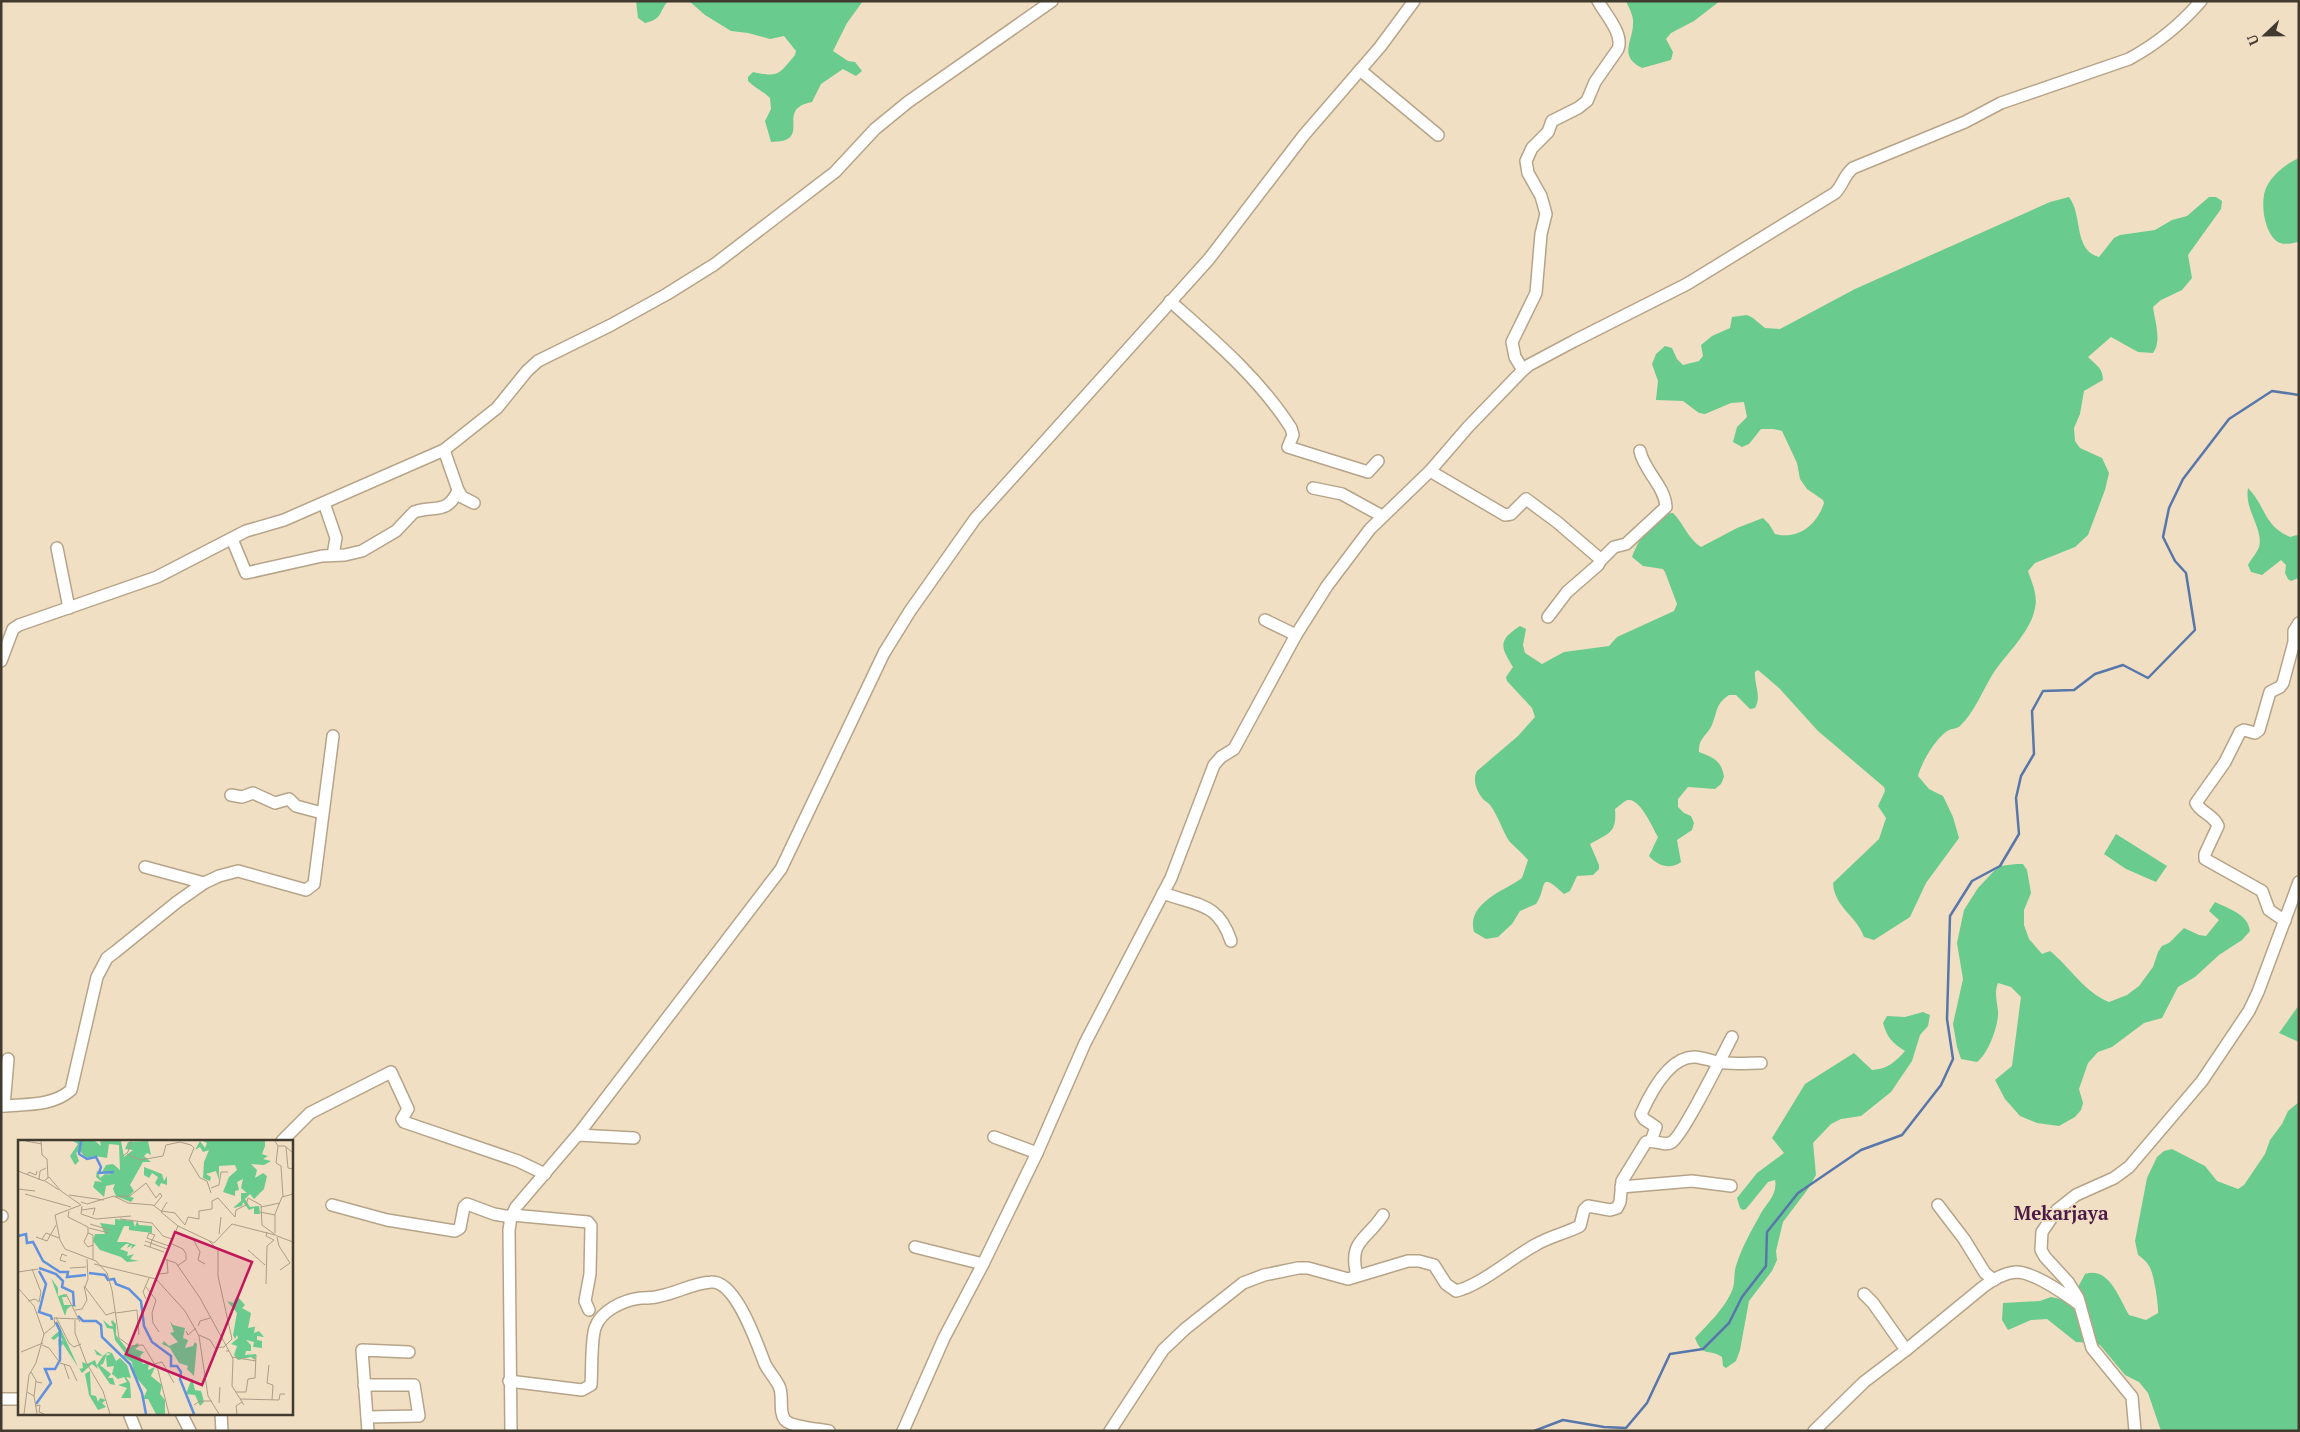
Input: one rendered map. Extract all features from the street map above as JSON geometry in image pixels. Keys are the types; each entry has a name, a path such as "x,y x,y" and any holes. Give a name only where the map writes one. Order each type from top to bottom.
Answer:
{"street":[{"path":"1,633 157,577 232,538 324,503 444,450 497,408 527,371 538,361 611,325 715,264 835,172 875,129 908,102 1052,1"},
{"path":"511,1431 509,1381 509,1230 516,1207 578,1135 781,869 884,653 931,580 975,519 1209,259 1304,136 1380,47 1414,1"},
{"path":"1523,370 1515,357 1512,342 1536,293 1546,214 1541,196 1528,174 1526,161 1532,148 1548,132 1552,121 1578,108 1587,101 1595,82 1618,49 1620,38 1598,1"},
{"path":"903,1431 944,1338 983,1264 1037,1153 1086,1043 1163,893 1214,765 1221,757 1234,749 1296,634 1327,586 1370,529 1430,471 1468,427 1528,365 1687,284 1737,255 1835,192 1840,188 1847,173 1853,168 1965,122 2001,103 2129,59 2143,52 2191,13 2201,1"},
{"path":"1360,70 1438,135"},
{"path":"1170,301 1242,366 1269,397 1294,435 1288,447 1344,464 1362,472 1368,472 1378,461"},
{"path":"444,450 458,491 462,497 474,503"},
{"path":"1548,617 1567,592 1617,546 1626,544 1666,507 1664,499 1641,459 1640,451"},
{"path":"1430,471 1506,515 1511,514 1526,499 1557,522 1600,562"},
{"path":"1313,488 1342,494 1382,516"},
{"path":"232,538 246,573 332,554 345,555 362,551 396,531 414,512 446,507 454,500 458,491"},
{"path":"324,503 336,538 332,554"},
{"path":"57,548 68,608"},
{"path":"1264,620 1296,634"},
{"path":"2285,921 2269,910 2262,891 2205,859 2205,854 2218,826 2216,820 2198,807 2196,803 2224,762 2240,732 2244,730 2255,733 2259,730 2270,692 2280,687 2283,683 2294,642 2294,631 2299,623"},
{"path":"1,661 14,628"},
{"path":"8,1059 3,1106 52,1101 63,1097 71,1090 97,977 107,958 177,902 204,883 219,876 238,871 306,890 309,889 314,884 333,736"},
{"path":"231,795 242,797 253,793 275,803 289,799 296,806 322,813"},
{"path":"145,866 204,883"},
{"path":"2135,1431 2132,1397 2092,1348 2087,1335 2081,1306 2074,1290 2044,1258 2040,1242 2042,1232 2057,1210 2076,1195 2114,1178 2129,1167 2202,1081 2249,1011 2273,956 2299,882"},
{"path":"1163,893 1213,910 1220,917 1231,941"},
{"path":"1110,1431 1163,1350 1185,1329 1243,1283 1264,1275 1298,1268 1308,1268 1342,1279 1408,1261 1419,1261 1434,1265 1448,1286 1456,1291 1475,1283 1543,1241 1580,1226 1584,1210 1588,1206 1610,1210 1617,1208 1620,1202 1622,1181 1646,1142 1667,1143 1674,1141 1686,1124 1732,1037"},
{"path":"1651,1141 1656,1127 1644,1119 1641,1114 1664,1074 1687,1058 1696,1057 1718,1062 1761,1063"},
{"path":"283,1140 310,1112 391,1072 408,1109 402,1119 404,1122 518,1161 546,1174"},
{"path":"578,1135 634,1138"},
{"path":"994,1137 1037,1153"},
{"path":"1621,1187 1692,1181 1731,1186"},
{"path":"332,1205 387,1220 456,1231 460,1228 464,1207 467,1204 494,1214 588,1222 591,1226 590,1274 585,1300 589,1310"},
{"path":"1938,1205 1964,1239 1985,1273 1994,1280"},
{"path":"1357,1276 1353,1262 1356,1247 1383,1215"},
{"path":"915,1248 983,1264"},
{"path":"1814,1431 1864,1382 1994,1280 2015,1272 2024,1273 2058,1289 2081,1306"},
{"path":"509,1381 582,1390 587,1388 591,1384 595,1327 618,1304 633,1299 661,1296 682,1288 712,1282 720,1283 728,1290 739,1306 767,1366 780,1388 782,1414 785,1420 791,1424 828,1431"},
{"path":"1864,1294 1873,1303 1906,1350"},
{"path":"368,1431 362,1350 409,1352"},
{"path":"364,1384 414,1385 419,1416 367,1417"},
{"path":"1,1399 18,1399"},
{"path":"129,1414 136,1431"},
{"path":"182,1414 190,1431"},
{"path":"221,1414 222,1431"}],"green space":[{"path":"636,1 668,1 655,20 645,23 638,18"},
{"path":"689,1 863,1 847,23 833,51 848,61 855,62 862,71 856,76 843,69 821,84 812,102 801,106 795,111 793,131 790,137 784,141 771,142 765,121 771,109 770,98 748,81 748,77 753,72 768,75 778,73 795,55 796,51 784,36 770,39 731,31 705,15"},
{"path":"1626,1 1720,1 1694,21 1671,33 1666,39 1673,52 1671,60 1642,68 1630,58 1628,48 1633,21"},
{"path":"2299,158 2299,242 2282,244 2270,233 2264,217 2263,200 2267,186 2277,173"},
{"path":"2069,197 2076,213 2085,247 2099,257 2114,238 2120,235 2155,230 2172,220 2187,216 2209,197 2216,197 2222,201 2221,209 2188,255 2192,278 2182,290 2161,300 2153,307 2157,343 2153,353 2138,352 2111,337 2088,357 2100,370 2103,380 2084,391 2080,414 2074,428 2075,441 2080,448 2102,458 2109,473 2105,490 2088,535 2075,547 2035,563 2028,571 2036,598 2033,617 2029,625 1994,672 1965,720 1959,727 1944,733 1930,750 1922,764 1918,776 1929,789 1943,796 1953,817 1959,838 1926,883 1910,917 1874,940 1864,937 1861,930 1837,899 1833,883 1879,839 1886,818 1878,806 1885,791 1884,787 1818,731 1779,688 1758,670 1755,672 1758,699 1755,708 1750,709 1736,695 1729,695 1719,705 1710,729 1701,740 1699,752 1719,763 1724,777 1721,784 1715,789 1688,787 1678,799 1678,807 1684,813 1691,816 1694,823 1692,830 1677,840 1681,862 1673,866 1664,866 1649,856 1658,837 1641,808 1633,801 1628,800 1615,809 1613,828 1590,844 1599,865 1599,869 1593,875 1577,876 1570,891 1564,894 1550,883 1544,883 1540,898 1536,904 1520,911 1512,924 1498,937 1486,939 1474,932 1473,922 1481,906 1488,899 1522,878 1528,860 1511,843 1493,809 1479,794 1475,782 1477,771 1518,736 1535,717 1532,708 1507,681 1506,677 1513,667 1503,645 1508,636 1520,626 1526,629 1523,645 1525,653 1542,664 1564,652 1609,646 1617,637 1674,611 1677,604 1663,569 1643,566 1632,557 1647,529 1666,514 1673,513 1693,540 1701,547 1737,528 1763,518 1775,534 1791,535 1799,533 1817,518 1824,503 1823,500 1807,489 1800,479 1797,463 1782,431 1761,429 1749,444 1742,447 1733,442 1737,427 1747,417 1744,402 1731,403 1705,414 1699,413 1683,401 1656,400 1658,381 1652,364 1656,354 1665,346 1672,348 1677,359 1683,365 1699,361 1703,356 1701,345 1712,336 1730,328 1732,317 1747,315 1765,328 1780,329 1855,289 2050,202"},
{"path":"2248,488 2275,527 2290,537 2297,535 2299,537 2299,578 2291,581 2288,579 2285,573 2286,565 2281,560 2262,575 2251,572 2248,565 2259,547 2260,540 2249,504"},
{"path":"2116,834 2167,866 2156,882 2126,869 2104,854"},
{"path":"2023,864 2027,870 2031,893 2024,910 2024,925 2029,939 2042,954 2050,951 2085,986 2100,998 2109,1002 2127,995 2139,986 2153,967 2162,946 2169,943 2184,928 2206,936 2219,920 2209,911 2215,902 2242,916 2246,920 2250,931 2242,940 2219,955 2195,977 2178,987 2162,1018 2144,1023 2112,1047 2098,1052 2088,1063 2079,1089 2083,1103 2081,1110 2075,1117 2059,1126 2037,1123 2020,1116 2005,1099 1995,1080 2012,1066 2021,997 2011,987 1998,983 1996,994 1997,1024 1989,1046 1977,1062 1961,1059 1953,1024 1963,979 1957,943 1964,910 1978,888 1993,872 2000,866"},
{"path":"2299,1005 2299,1042 2279,1033"},
{"path":"1923,1012 1930,1015 1928,1026 1920,1035 1912,1061 1891,1092 1861,1116 1841,1119 1831,1124 1813,1143 1816,1175 1783,1222 1776,1251 1777,1260 1772,1271 1749,1301 1740,1350 1736,1361 1726,1368 1723,1366 1722,1357 1701,1349 1695,1338 1720,1311 1728,1299 1733,1286 1735,1269 1740,1253 1775,1191 1775,1180 1768,1182 1746,1209 1740,1208 1737,1198 1757,1173 1784,1153 1772,1138 1805,1084 1854,1053 1872,1070 1891,1064 1905,1051 1893,1042 1886,1032 1883,1023 1887,1016 1905,1017"},
{"path":"2299,1102 2299,1431 2161,1431 2148,1393 2139,1382 2125,1375 2100,1345 2076,1342 2047,1319 2031,1320 2008,1330 2002,1320 2003,1303 2040,1301 2051,1297 2060,1299 2077,1289 2085,1274 2093,1273 2107,1279 2117,1292 2129,1315 2146,1320 2158,1313 2152,1274 2148,1264 2138,1255 2135,1241 2147,1178 2157,1157 2164,1151 2172,1149 2205,1166 2217,1181 2238,1189 2244,1185 2265,1154 2270,1140 2282,1124 2288,1111"}],"waterway":[{"path":"1534,1431 1563,1420 1604,1427 1626,1428 1647,1403 1670,1354 1703,1349 1729,1323 1742,1297 1766,1266 1767,1232 1798,1193 1861,1150 1902,1135 1941,1085 1953,1059 1947,1019 1950,916 1972,881 2000,866 2019,834 2016,798 2021,776 2034,754 2032,711 2043,691 2074,690 2095,674 2123,665 2148,678 2195,630 2186,573 2175,561 2163,537 2169,508 2183,479 2229,419 2272,391 2299,395"}],"district":[{"name":"Mekarjaya","path":"2061,1212"}]}
